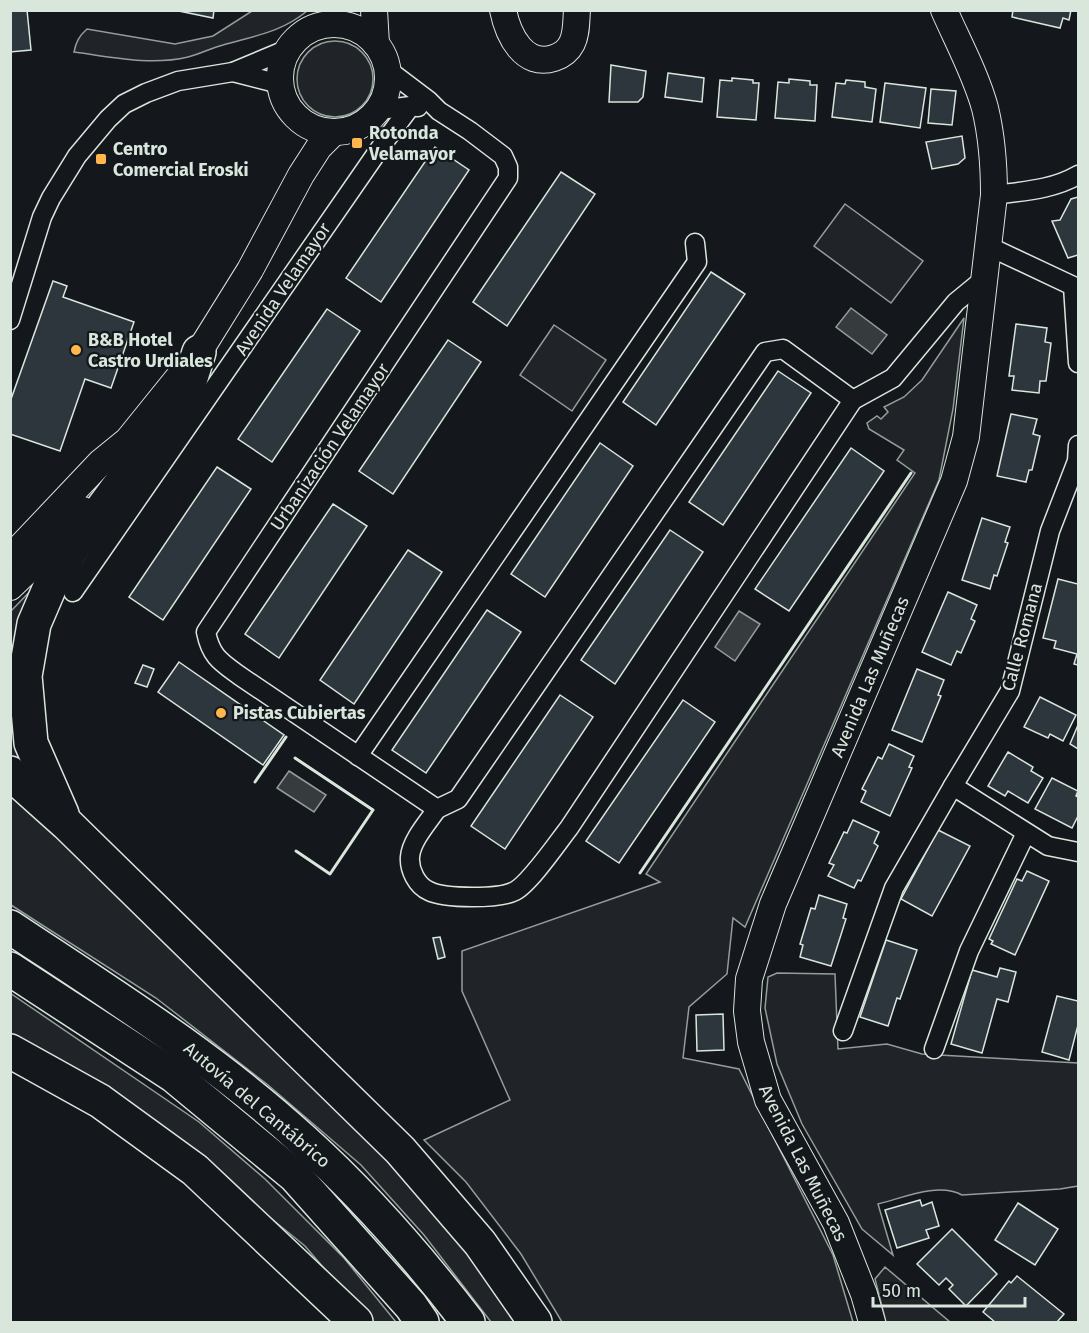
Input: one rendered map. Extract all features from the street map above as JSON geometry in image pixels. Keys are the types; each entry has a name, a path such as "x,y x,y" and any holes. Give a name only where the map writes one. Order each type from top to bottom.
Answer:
{"highway":[{"path":"67,824 31,743 25,675 34,624 52,582 70,552 185,397 199,352"},
{"path":"10,773 67,824 400,1150 480,1243 535,1323"},
{"name":"Autovía del Cantábrico","path":"10,927 183,1043 303,1140 376,1211 429,1270 468,1323"},
{"name":"Autovía del Cantábrico","path":"10,969 174,1076 295,1176 411,1306 422,1323"},
{"path":"10,1051 100,1101 195,1170 356,1323"}],"street":[{"path":"374,10 376,44"},
{"path":"503,10 511,37 518,47 527,55 543,60 552,59 566,52 575,32 577,10"},
{"name":"Avenida Las Muñecas","path":"872,1323 864,1294 836,1222 768,1100 751,1042 747,1011 749,979 773,904 954,482 966,437 994,195 994,166 984,106 944,10"},
{"path":"10,320 42,217 51,198 77,156 96,131 124,104 178,81 233,72 288,49 305,33 333,17 363,32 376,44 384,56 388,70 388,84 379,110 358,127 346,132 333,133 310,127 300,121 286,104 280,84 280,72 288,49"},
{"name":"Urbanización Velamayor","path":"388,70 439,111 503,156 508,167 508,178 206,632 215,658 295,715 436,809"},
{"path":"233,72 280,84"},
{"name":"Urbanización Velamayor","path":"379,110 411,106 439,111"},
{"name":"Avenida Velamayor","path":"73,592 384,141 411,106"},
{"name":"Avenida Velamayor","path":"300,121 303,147 301,175"},
{"name":"Avenida Velamayor","path":"10,558 101,462 128,440 199,352 250,270 318,147 333,133"},
{"path":"994,195 1046,188 1064,183 1078,175"},
{"path":"358,756 697,262 695,243"},
{"path":"988,246 1072,286 1078,363"},
{"path":"853,400 783,349 765,352 458,799 436,809 417,838 410,856 413,877 429,891 457,896 488,896 516,891 533,874 569,828 853,400 893,378 956,302 984,279"},
{"name":"Avenida Velamayor","path":"10,587 52,547 117,472 128,440"},
{"name":"Calle Romana","path":"843,1031 894,888 1010,691 1050,531 1077,461 1078,445"},
{"path":"952,786 1048,846 1078,852"},
{"path":"934,1049 969,951 1026,833"}],"shaded area":[{"path":"252,11 307,11 288,24 267,32 174,60 131,60 74,52 78,39 87,29 175,44 213,36"},
{"path":"335,41 350,44 362,52 370,64 373,79 370,94 362,106 350,114 335,117 320,114 308,106 300,94 297,79 300,64 308,52 320,44"},
{"path":"845,204 923,261 891,303 814,246"},
{"path":"851,308 887,335 872,354 836,327"},
{"path":"964,318 953,409 939,480 745,927 733,918 727,974 689,1007 683,1058 739,1069 833,1255 853,1322 562,1322 521,1254 466,1182 424,1140 510,1100 462,991 462,951 660,882 646,874 915,473 897,460 904,450 869,429 867,423 877,416 881,419 888,412 884,407 904,397 922,380"},
{"path":"554,325 606,360 572,411 520,375"},
{"path":"41,580 33,778 11,758 11,611"},
{"path":"739,611 760,624 735,661 715,647"},
{"path":"289,771 326,795 314,812 277,788"},
{"path":"10,786 456,1229 521,1322 491,1322 424,1235 361,1165 268,1085 156,998 11,905"},
{"path":"777,973 835,974 838,1049 887,1044 922,1054 1078,1063 1078,1186 962,1195 942,1190 909,1195 878,1204 893,1255 862,1229 802,1124 777,1064 765,1008 768,977"},
{"path":"10,993 199,1122 265,1179 344,1258 396,1322 370,1322 305,1246 167,1134 11,1040"},
{"path":"885,1267 950,1322 886,1322 875,1279"}],"building":[{"path":"10,10 27,10 31,50 10,52"},
{"path":"174,10 214,10 213,18"},
{"path":"1013,10 1071,10 1069,20 1063,18 1060,28 1012,17"},
{"path":"611,65 646,71 643,97 638,102 609,102"},
{"path":"668,73 704,78 702,102 665,97"},
{"path":"732,78 753,80 753,83 759,83 756,120 717,117 720,80 732,81"},
{"path":"789,79 810,81 810,85 817,85 815,121 775,118 778,82 789,83"},
{"path":"846,80 865,82 865,87 876,89 872,122 832,117 836,83 845,84"},
{"path":"885,83 926,88 920,128 880,122"},
{"path":"931,89 956,91 952,125 928,123"},
{"path":"962,136 965,158 958,164 932,169 926,142"},
{"path":"435,147 469,170 381,302 346,278"},
{"path":"561,172 595,194 507,326 473,302"},
{"path":"1078,197 1078,255 1068,258 1052,221 1060,220 1071,199"},
{"path":"711,272 745,294 656,425 623,402"},
{"name":"B&B Hotel Castro Urdiales","path":"53,281 67,286 63,297 134,322 111,388 85,379 60,451 10,434 10,402"},
{"path":"327,309 360,331 272,462 238,439"},
{"path":"1016,324 1047,328 1045,342 1051,343 1046,381 1040,381 1039,393 1012,390 1014,376 1009,376"},
{"path":"448,340 481,362 393,494 359,471"},
{"path":"778,371 811,393 723,525 689,502"},
{"path":"1011,414 1037,419 1033,434 1040,436 1032,470 1029,470 1026,482 997,476"},
{"path":"600,443 633,466 545,597 511,574"},
{"path":"851,448 884,471 789,611 755,589"},
{"path":"217,467 251,489 163,620 129,597"},
{"path":"333,504 367,526 279,658 245,634"},
{"path":"982,518 1010,527 1005,542 1008,543 990,589 962,580"},
{"path":"670,530 703,552 615,684 581,660"},
{"path":"408,550 442,572 354,704 320,680"},
{"path":"1058,579 1078,584 1078,665 1074,664 1077,654 1054,648 1056,641 1043,638"},
{"path":"948,592 977,605 971,619 975,621 961,653 957,651 951,665 922,652"},
{"path":"487,610 521,632 426,773 392,750"},
{"name":"Pistas Cubiertas","path":"179,662 284,735 263,765 158,692"},
{"path":"143,665 154,669 147,687 135,683"},
{"path":"917,669 944,680 938,695 941,696 922,742 892,730"},
{"path":"560,695 593,717 505,849 471,826"},
{"path":"1040,697 1076,715 1063,741 1050,734 1048,738 1024,727"},
{"path":"683,700 715,722 619,863 586,841"},
{"path":"1078,725 1078,749 1070,744"},
{"path":"889,744 914,756 909,767 912,768 890,816 861,802 866,791 862,789 878,757 882,759"},
{"path":"1008,752 1033,767 1031,771 1043,778 1028,803 1008,791 1005,796 988,786"},
{"path":"1052,778 1078,791 1076,796 1078,797 1078,816 1072,828 1035,809"},
{"path":"853,820 879,832 874,843 878,846 861,881 858,880 854,888 828,876 834,865 829,863 844,832 847,833"},
{"path":"938,830 970,846 932,916 901,899"},
{"path":"1027,871 1049,881 1015,955 991,944 993,941 989,939 1017,879 1022,881"},
{"path":"819,895 847,904 843,918 846,919 831,966 800,957 803,945 800,944 811,908 815,909"},
{"path":"440,937 445,957 438,959 433,938"},
{"path":"886,940 917,950 888,1026 860,1017"},
{"path":"1000,968 1016,972 1008,1002 997,999 982,1053 951,1044 972,970 997,977"},
{"path":"1057,996 1078,1001 1078,1025 1069,1060 1042,1052"},
{"path":"723,1014 724,1050 697,1051 696,1015"},
{"path":"920,1200 922,1206 932,1202 939,1226 926,1230 929,1238 897,1248 885,1210"},
{"path":"1018,1203 1058,1229 1035,1265 995,1240"},
{"path":"952,1229 997,1274 966,1306 949,1289 953,1285 946,1278 939,1285 917,1264"},
{"path":"1017,1276 1064,1314 1057,1322 995,1322 983,1312 1009,1281 1011,1283"}],"wall":[{"path":"640,873 911,473"},
{"path":"255,782 286,737"},
{"path":"295,758 373,810 330,874 296,851"}],"place":[{"name":"Rotonda Velamayor","path":"357,143"},
{"name":"Centro Comercial Eroski","path":"101,159"},
{"name":"B&B Hotel Castro Urdiales","path":"76,350"},
{"name":"Pistas Cubiertas","path":"221,713"}]}
